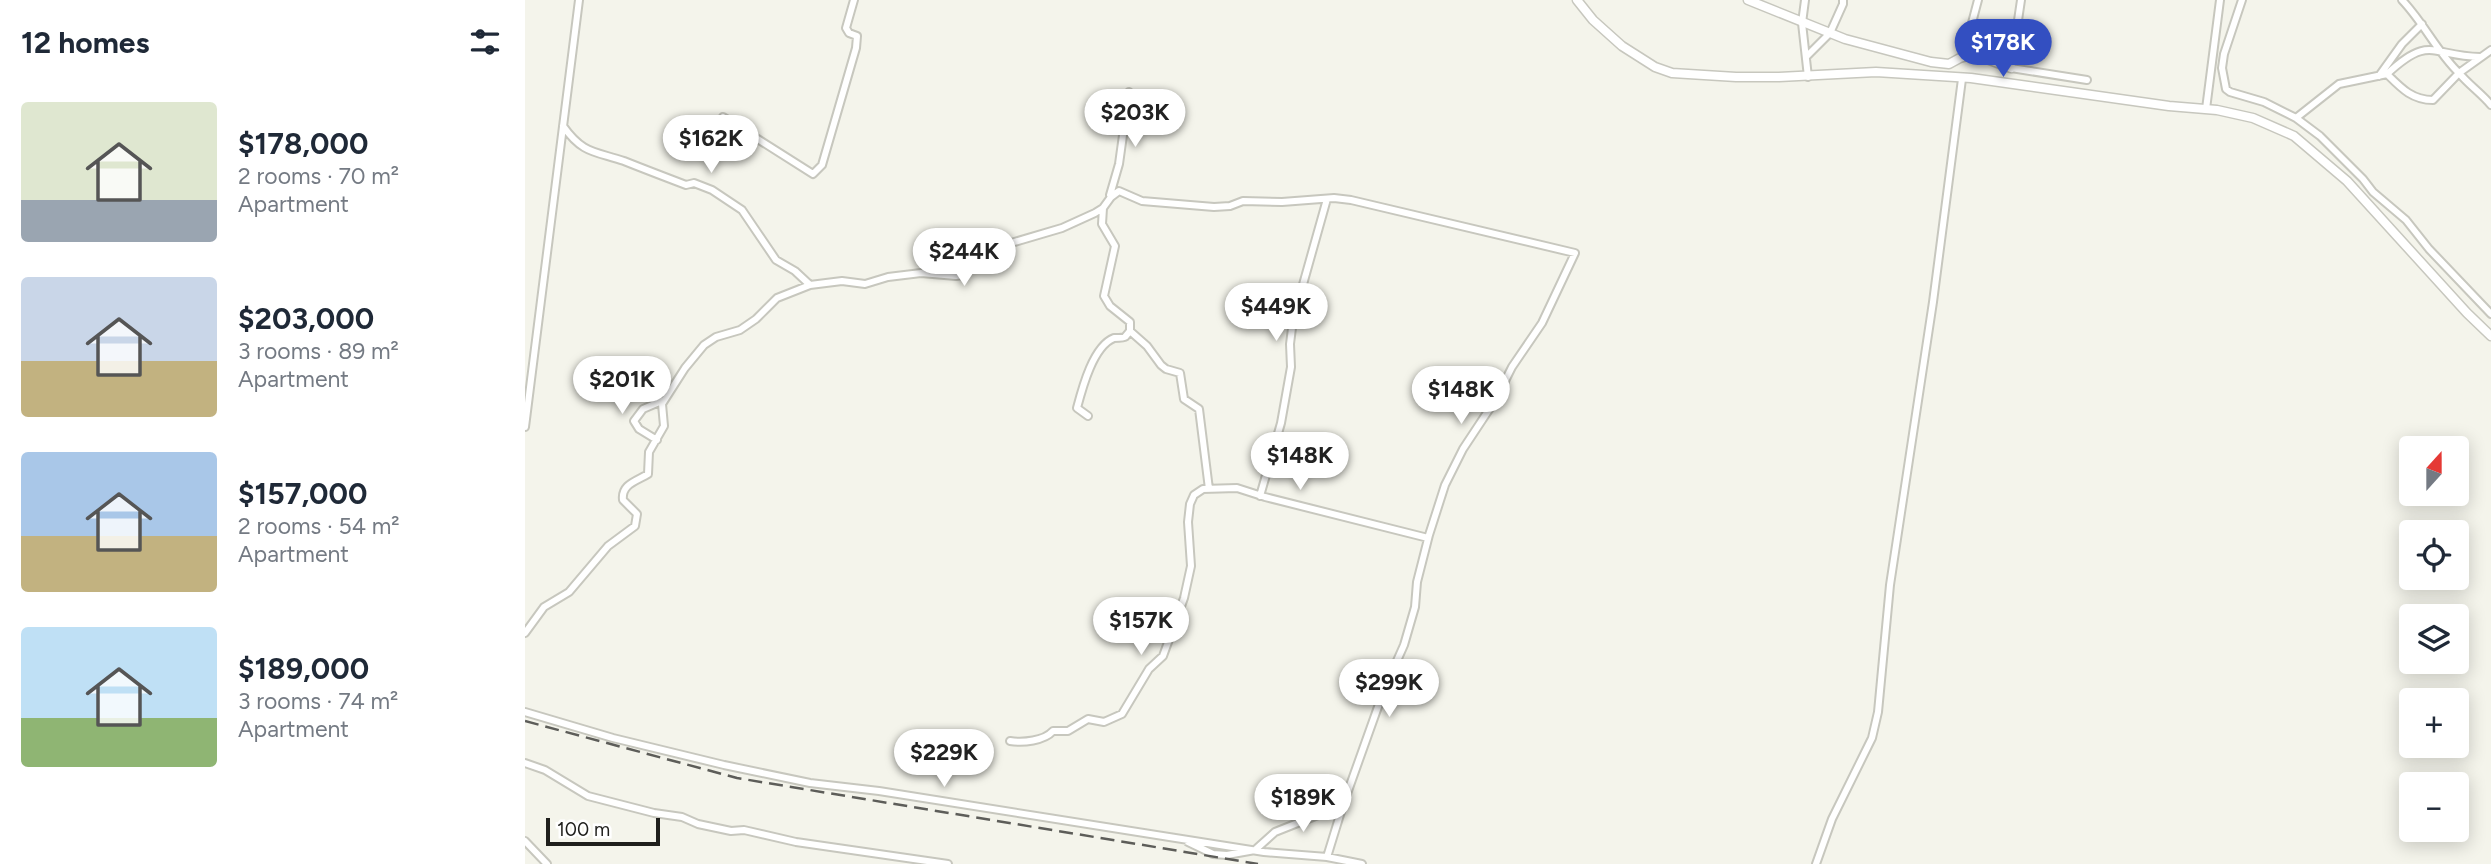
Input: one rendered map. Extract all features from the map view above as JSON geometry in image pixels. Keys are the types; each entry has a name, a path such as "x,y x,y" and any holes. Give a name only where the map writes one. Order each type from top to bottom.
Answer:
{"street":[{"path":"525,427 579,0"},
{"path":"723,117 813,174 822,165 856,48 857,36 849,33 846,28 854,0"},
{"path":"1577,0 1593,20 1622,46 1672,73 1736,77 1808,77 1876,72 1962,79 2206,109 2253,118 2275,126 2294,136 2347,181 2491,336"},
{"path":"1748,0 1830,33 1931,62 1949,64 1974,54 2011,68 2087,80"},
{"path":"1805,0 1802,23 1808,77"},
{"path":"1806,57 1830,33 1843,0"},
{"path":"1963,57 1978,0"},
{"path":"2011,68 2021,0"},
{"path":"2206,109 2220,0"},
{"path":"2242,0 2222,68 2226,89 2264,102 2296,118 2320,136 2373,192 2406,219 2429,249 2491,314"},
{"path":"2402,0 2422,23 2444,59 2469,84 2478,89 2491,105"},
{"path":"2379,76 2402,44 2422,23"},
{"path":"2296,118 2339,84 2387,74 2405,57 2419,50 2439,50 2461,56 2482,57"},
{"path":"2387,74 2407,94 2433,100 2459,73 2491,50"},
{"path":"1816,864 1832,819 1872,738 1878,712 1890,585 1933,302 1962,79"},
{"path":"1109,201 1119,163 1129,92"},
{"path":"563,126 575,141 592,153 624,161 686,185 694,183 712,190 742,209 776,260 795,271 810,285"},
{"path":"525,633 544,607 569,592 608,546 635,526 637,514 623,500 623,492 629,484 648,474 649,452 664,426 664,400 685,368 704,345 716,337 740,330 756,319 777,298 810,285 842,281 865,284 888,277 921,273 962,275 993,248 1062,228 1103,208 1119,191 1142,201 1214,207 1230,206 1243,201 1352,200 1575,253 1542,323 1463,449 1445,485 1428,538 1417,582 1415,607 1404,645 1384,690 1327,857"},
{"path":"1260,496 1283,411 1291,367 1293,320 1327,199"},
{"path":"1088,416 1077,408 1084,379 1101,348 1114,338 1125,337 1130,331 1130,322 1110,306 1104,296 1115,246 1102,224 1103,208"},
{"path":"2467,313 2479,303"},
{"path":"1130,331 1147,346 1161,365 1180,373 1184,399 1199,409 1209,489"},
{"path":"657,440 639,429 635,421 643,409 664,400"},
{"path":"1010,741 1025,742 1050,735 1053,731 1068,732 1088,719 1104,722 1125,711 1149,669 1164,653 1184,598 1191,566 1188,522 1190,504 1194,495 1203,489 1237,488 1428,538"},
{"path":"525,712 613,738 810,783 879,791 1255,850 1327,857 1362,864"},
{"path":"525,764 545,770 588,796 654,813 682,817 698,824 731,831 744,830 796,842 948,864"},
{"path":"1255,850 1275,832 1343,804"},
{"path":"525,841 547,864"}],"railway":[{"path":"525,721 737,778 1258,864"}]}
